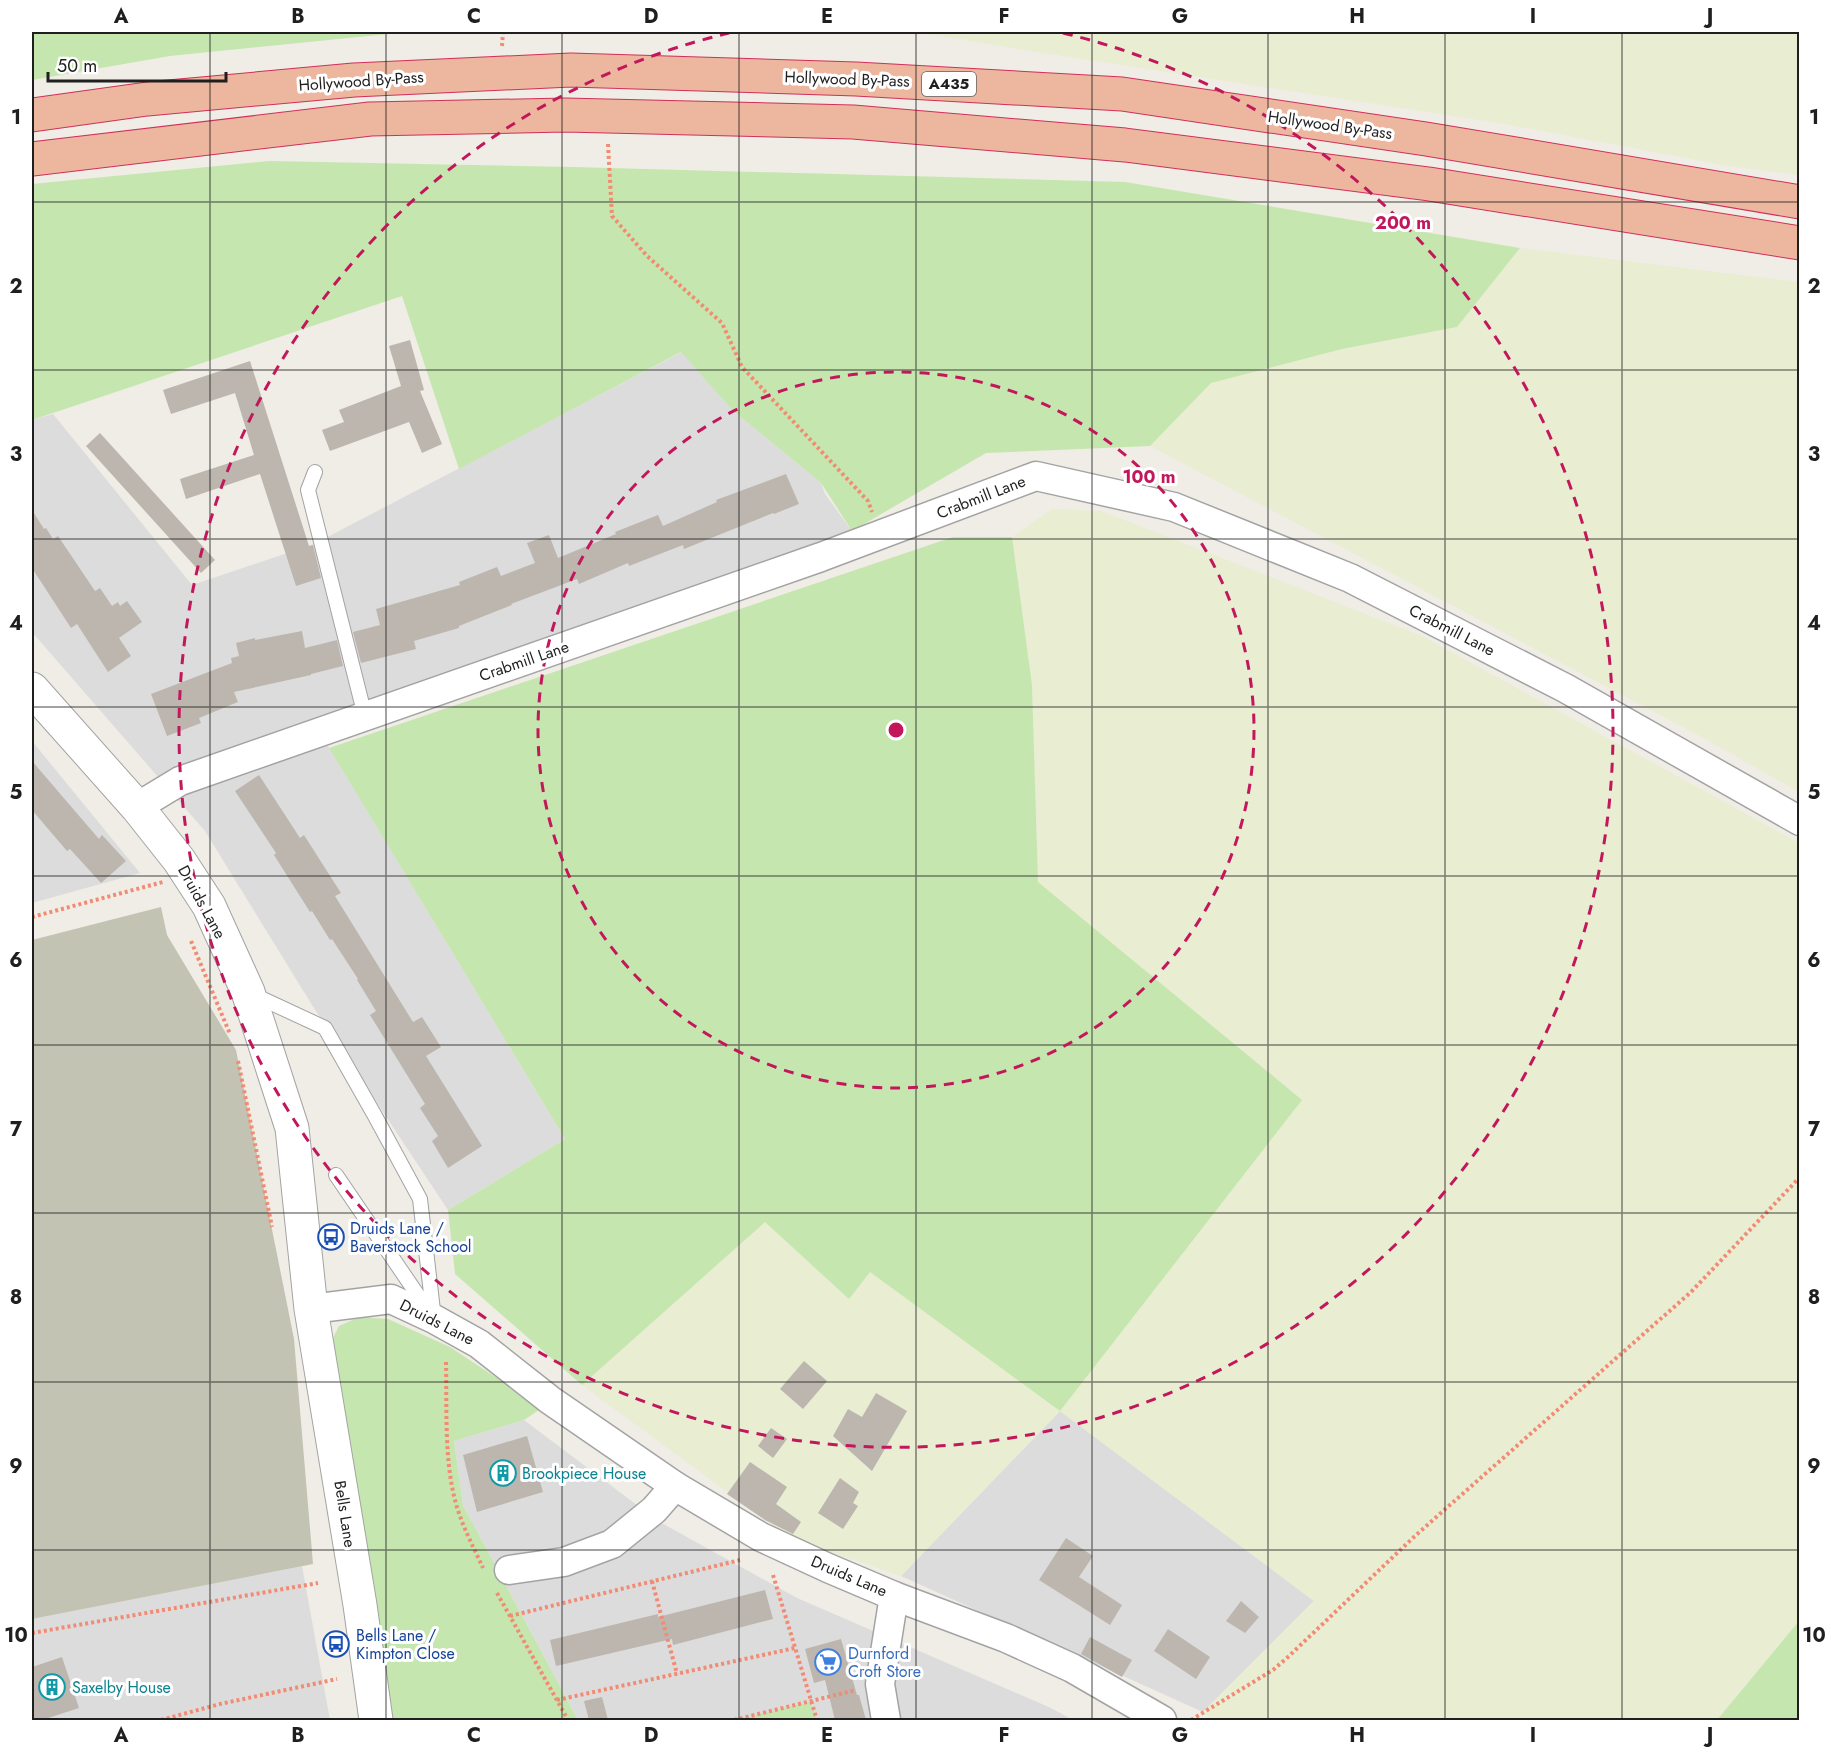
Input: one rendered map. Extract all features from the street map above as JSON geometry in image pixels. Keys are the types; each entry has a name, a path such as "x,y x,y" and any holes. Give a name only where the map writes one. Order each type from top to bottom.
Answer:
{"highway":[{"name":"Hollywood By-Pass","path":"32,116 147,99 354,80 571,70 855,79 1122,94 1426,139 1800,202"},
{"path":"32,159 369,119 565,115 853,122 1125,145 1429,184 1800,243"}],"street":[{"name":"Crabmill Lane","path":"137,807 180,781 821,557 1036,476 1174,507 1350,578 1565,688 1800,821"},
{"name":"Druids Lane","path":"34,697 137,807 179,860 209,906 248,992 292,1128 311,1309 391,1299 434,1319 479,1344 550,1400 675,1486 761,1537 894,1596 1006,1638 1072,1668 1162,1720"},
{"name":"Bells Lane","path":"311,1309 360,1605 376,1720"},
{"path":"497,1578 564,1562 612,1544 654,1510 675,1486"},
{"path":"886,1720 880,1684 894,1596"}],"lane":[{"path":"315,472 308,490 364,716"},
{"path":"248,992 325,1028 420,1199 434,1319"},
{"path":"336,1175 434,1319"}],"path":[{"path":"608,138 612,216 647,256 722,323 742,367 868,501 880,535"},
{"path":"156,873 168,888"},
{"path":"32,916 163,882"},
{"path":"189,936 232,1040"},
{"path":"236,1050 273,1235"},
{"path":"1191,1720 1273,1670 1288,1657 1416,1535 1691,1292 1800,1177"},
{"path":"446,1362 449,1467 455,1499 465,1530 497,1578 510,1616 568,1720"},
{"path":"510,1616 740,1560"},
{"path":"773,1575 817,1720"},
{"path":"652,1581 676,1674"},
{"path":"32,1633 318,1583"},
{"path":"557,1700 795,1648"},
{"path":"161,1720 220,1704 337,1679"},
{"path":"735,1720 880,1684"}],"shaded area":[{"path":"915,32 1799,32 1799,175 1728,166 1505,124"},
{"path":"1520,248 1799,282 1799,792 1698,735 1150,446 1211,383 1342,349 1457,327"},
{"path":"682,352 732,410 821,483 825,494 852,531 313,721 565,1139 448,1210 312,1005 205,831 32,632 32,420 53,414 192,585 314,544"},
{"path":"1052,509 1101,511 1422,636 1799,843 1799,1621 1717,1720 1212,1720 1203,1712 1314,1601 1060,1411 901,1576 790,1538 582,1385 765,1221 849,1298 870,1272 1060,1410 1301,1100 1038,882 1032,685 1012,537"},
{"path":"32,741 140,873 32,903"},
{"path":"161,907 167,935 236,1050 294,1339 313,1564 32,1619 32,940"},
{"path":"1060,1411 1314,1601 1203,1712 901,1576"},
{"path":"524,1420 658,1521 797,1598 1051,1708 1073,1720 578,1720 463,1505 454,1441"},
{"path":"302,1566 330,1720 32,1720 32,1619"}],"green space":[{"path":"32,32 408,32 170,56 32,80"},
{"path":"269,161 1125,182 1520,248 1457,327 1342,349 1211,383 1150,446 986,453 852,531 821,483 732,410 681,352 459,469 402,296 32,420 32,184"},
{"path":"953,537 1012,537 1032,685 1038,882 1302,1100 1060,1411 870,1272 849,1299 765,1222 582,1385 455,1274 448,1210 565,1139 329,748"},
{"path":"359,1317 388,1319 450,1347 542,1408 524,1420 454,1441 463,1505 578,1720 388,1720 330,1344 339,1326"},
{"path":"1799,1621 1799,1720 1717,1720"},
{"path":"811,1702 817,1720 734,1720"}],"building":[{"path":"410,340 424,390 420,391 442,444 422,453 409,422 330,451 322,430 344,422 339,410 401,386 389,346"},
{"path":"250,361 309,546 313,545 321,578 296,586 260,474 186,499 180,479 254,455 235,393 171,414 163,390"},
{"path":"100,433 215,560 201,573 86,446"},
{"path":"786,474 799,504 684,549 683,545 629,566 628,563 579,584 577,579 511,604 459,626 459,628 414,641 416,649 361,663 353,632 380,625 376,609 460,585 459,582 497,567 501,576 535,563 527,543 549,535 558,558 658,515 663,526 717,502 716,500"},
{"path":"32,510 53,539 58,536 95,591 100,588 112,606 118,602 120,606 127,601 142,622 119,638 131,656 108,672 77,624 71,628 32,568"},
{"path":"302,631 305,648 337,640 343,666 234,692 238,702 199,718 201,723 167,736 151,694 232,663 231,658 239,656 236,643"},
{"path":"32,761 99,839 102,835 126,861 101,883 70,849 67,851 32,810"},
{"path":"259,775 300,838 304,835 341,893 335,896 413,1022 422,1017 441,1047 426,1056 482,1146 448,1168 432,1141 438,1136 420,1108 425,1104 370,1015 376,1011 358,979 312,911 310,912 274,855 276,853 235,791"},
{"path":"804,1361 827,1381 803,1409 780,1389"},
{"path":"876,1393 907,1411 872,1471 833,1436 848,1409 862,1417"},
{"path":"771,1428 787,1439 773,1458 758,1446"},
{"name":"Brookpiece House","path":"527,1436 543,1492 477,1512 463,1455"},
{"path":"750,1462 787,1487 776,1504 801,1522 793,1534 765,1520 727,1494"},
{"path":"840,1478 859,1492 853,1503 858,1506 843,1529 818,1513"},
{"path":"1066,1538 1093,1556 1079,1577 1122,1605 1110,1625 1039,1580"},
{"path":"765,1590 773,1619 673,1645 672,1639 556,1666 550,1640 658,1614 658,1617"},
{"path":"1241,1601 1259,1617 1245,1633 1226,1621"},
{"path":"1168,1629 1210,1657 1196,1679 1154,1651"},
{"path":"1090,1637 1132,1660 1122,1677 1081,1654"},
{"name":"Durnford Croft Store","path":"841,1639 866,1720 835,1720 825,1680 814,1683 805,1649"},
{"name":"Saxelby House","path":"62,1657 79,1708 42,1720 32,1720 32,1667"},
{"path":"602,1697 608,1720 589,1720 584,1701"}],"place":[{"name":"Druids Lane / Baverstock School","path":"331,1237"},
{"name":"Brookpiece House","path":"503,1473"},
{"name":"Bells Lane / Kimpton Close","path":"336,1644"},
{"name":"Durnford Croft Store","path":"828,1662"},
{"name":"Saxelby House","path":"52,1687"}]}
